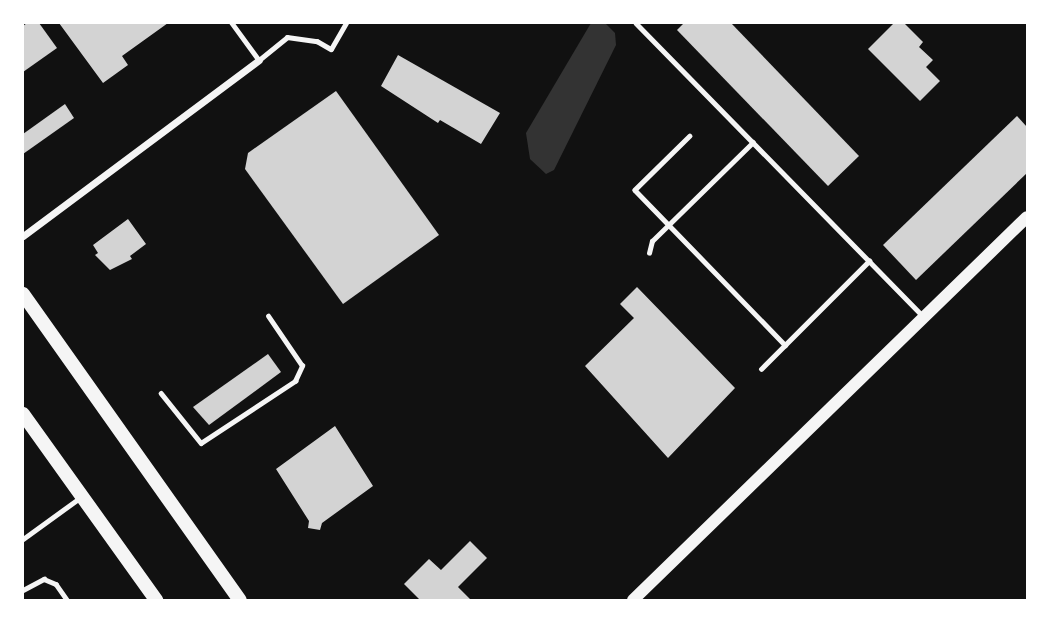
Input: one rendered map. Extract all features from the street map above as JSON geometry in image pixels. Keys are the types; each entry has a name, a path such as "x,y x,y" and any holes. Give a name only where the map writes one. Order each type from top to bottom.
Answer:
{"main road":[{"path":"23,294 240,600"},
{"path":"23,414 156,600"}],"street":[{"path":"23,236 259,60"},
{"path":"632,600 1027,217"}],"lane":[{"path":"232,23 259,60 288,37 317,41 331,49 346,23"},
{"path":"636,23 923,317"},
{"path":"690,136 635,190 785,345"},
{"path":"649,253 652,241 753,142"},
{"path":"761,369 869,261"},
{"path":"161,393 201,443 295,381 302,366 268,316"},
{"path":"23,540 82,496"},
{"path":"23,590 44,579 56,584 67,600"}],"shaded area":[{"path":"591,23 605,23 615,33 616,45 554,170 546,174 530,159 526,133"}],"building":[{"path":"27,23 39,23 57,48 23,72 23,26"},
{"path":"59,23 168,23 122,56 128,65 103,83"},
{"path":"684,23 731,23 859,156 828,186 677,30"},
{"path":"894,23 904,23 923,42 919,47 933,60 926,67 940,81 920,101 868,49"},
{"path":"398,55 500,113 481,144 440,120 438,123 381,86"},
{"path":"336,91 439,235 343,304 245,169 248,153"},
{"path":"65,104 74,118 23,154 23,134"},
{"path":"1017,116 1027,127 1027,173 916,280 883,245"},
{"path":"128,219 146,244 130,256 132,259 110,270 95,255 98,253 93,245"},
{"path":"637,287 735,388 668,458 585,366 634,318 620,304"},
{"path":"268,354 281,372 209,425 193,407"},
{"path":"335,426 373,486 322,523 320,530 308,528 309,521 276,469"},
{"path":"470,541 487,558 458,587 471,600 420,600 404,584 429,559 441,570"}]}
